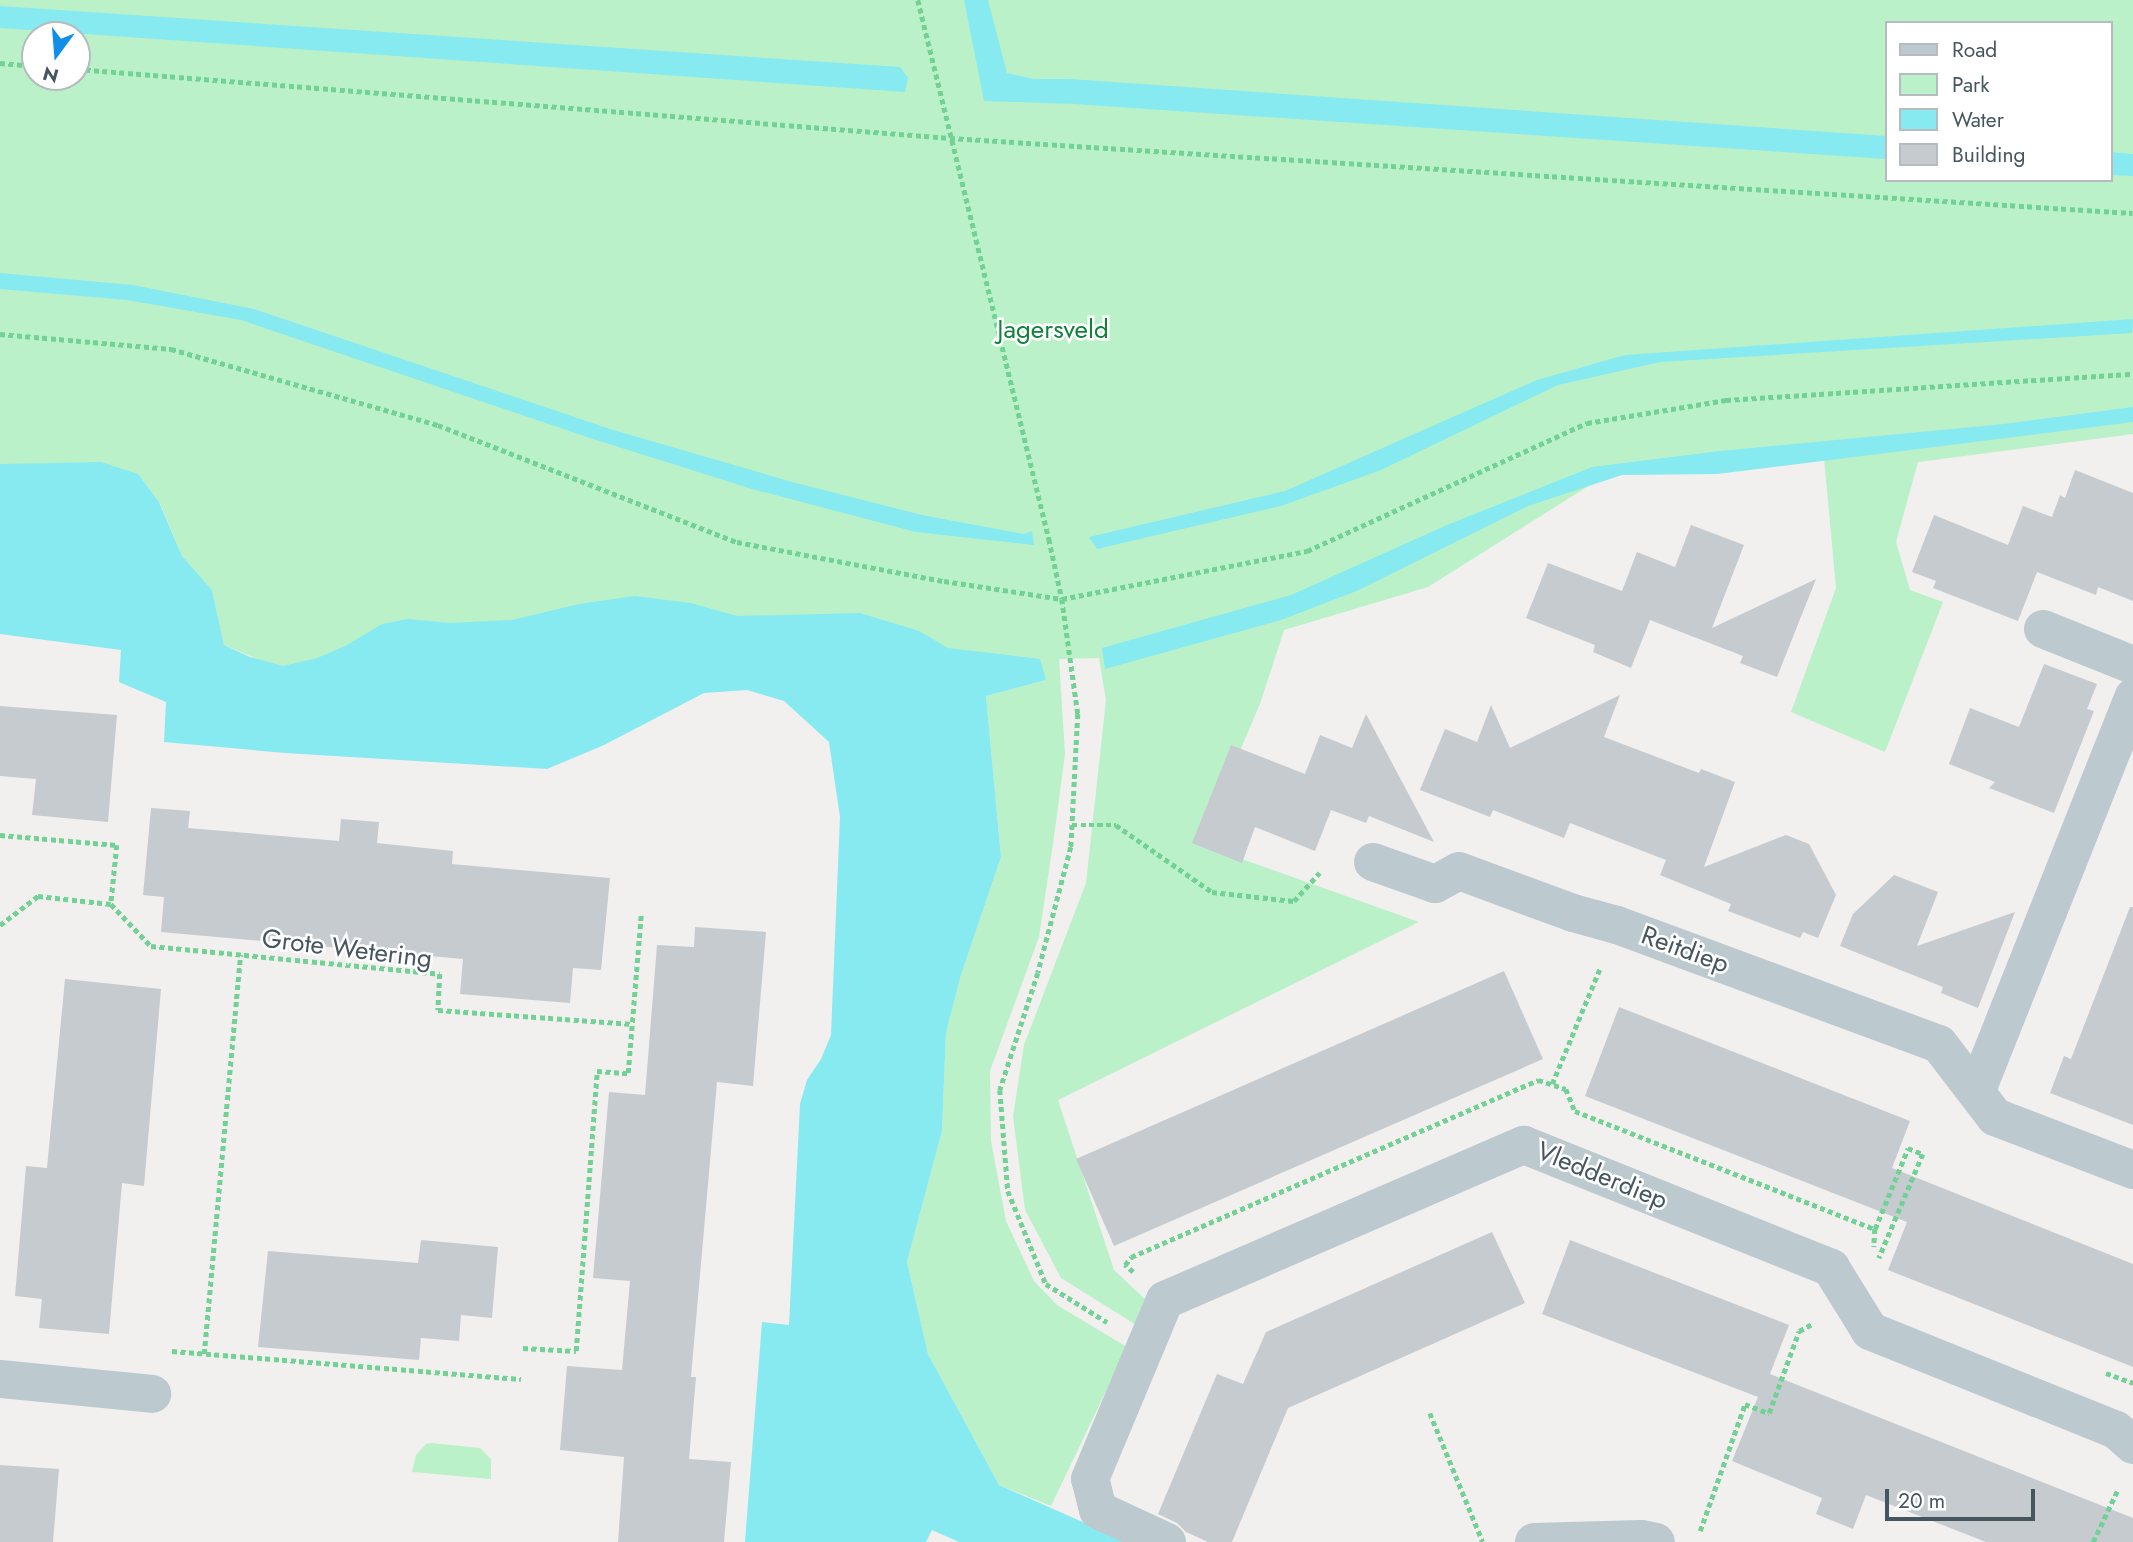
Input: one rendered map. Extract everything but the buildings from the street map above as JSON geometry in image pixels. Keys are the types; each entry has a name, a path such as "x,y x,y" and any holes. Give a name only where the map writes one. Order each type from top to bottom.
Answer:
{"street":[{"path":"2043,629 2133,665"},
{"path":"1977,1090 2133,697"},
{"name":"Reitdiep","path":"1373,862 1435,884 1459,871 1573,913 1617,925 1939,1044 1977,1090 1995,1117 2133,1170"},
{"name":"Vledderdiep","path":"1167,1542 1098,1510 1090,1479 1165,1300 1524,1145 1831,1268 1870,1331 2116,1430 2133,1445"},
{"path":"0,1379 152,1394"},
{"path":"1534,1542 1641,1539 1656,1542"}],"path":[{"path":"918,0 1062,599 1078,714 1071,847 1038,973 1000,1090 1008,1191 1046,1284 1145,1348"},
{"path":"0,63 21,65"},
{"path":"91,70 950,138 2133,213"},
{"path":"0,334 170,349 438,425 737,542 944,581 1062,599 1307,551 1587,423 1726,400 2133,374"},
{"path":"1072,825 1116,825 1212,892 1294,901 1319,873"},
{"path":"0,835 117,845 111,904 38,896 0,925"},
{"name":"Grote Wetering","path":"111,904 150,946 440,974 438,1010 632,1024"},
{"path":"523,1348 576,1351 597,1071 628,1073 641,915"},
{"path":"1552,1084 1617,925"},
{"path":"204,1354 240,955"},
{"path":"1875,1229 1908,1148 1923,1154 1884,1250"},
{"path":"1696,1542 1745,1404 1769,1413 1799,1331 1854,1302"},
{"path":"163,1351 521,1379"},
{"path":"1430,1413 1483,1542"},
{"path":"2093,1542 2120,1485"}],"green space":[{"name":"Jagersveld","path":"0,0 2133,0 2133,434 1918,462 1896,542 1910,590 1943,602 1885,752 1791,712 1836,588 1823,447 1606,475 1428,587 1284,630 1260,704 1200,844 1419,922 1058,1100 1114,1270 1147,1301 1141,1328 1061,1278 1025,1210 1013,1116 1024,1045 1086,883 1106,700 1099,658 1059,659 1065,754 1054,837 1039,937 990,1071 991,1141 1006,1221 1034,1281 1057,1305 1127,1347 1051,1506 999,1485 928,1354 907,1262 942,1131 946,1033 961,975 1001,857 986,696 1046,680 334,691 224,645 212,590 182,556 160,503 0,487"},
{"path":"426,1444 480,1448 491,1459 491,1479 412,1472 416,1455"}],"water":[{"path":"964,0 988,0 1007,73 1033,79 1070,79 1884,136 1884,159 1074,104 984,101"},
{"path":"0,6 900,67 908,78 905,92 91,34 91,21 21,21 21,29 0,28"},
{"path":"2112,152 2133,154 2133,176 2112,175"},
{"path":"0,273 133,285 254,309 610,429 792,482 922,515 1024,534 1032,531 1034,545 916,532 752,489 590,438 241,320 127,300 0,289"},
{"path":"2133,319 2132,333 1660,362 1558,385 1381,470 1281,506 1097,549 1089,537 1285,491 1537,380 1625,355"},
{"path":"2133,407 2133,422 1717,474 1622,475 1528,506 1359,590 1281,620 1105,669 1102,648 1291,595 1447,525 1592,467 1720,451 2004,424"},
{"path":"101,462 138,474 159,502 182,556 212,590 224,645 250,657 283,666 317,658 345,646 382,624 408,619 451,623 512,620 579,604 635,596 691,603 737,616 860,613 919,631 948,648 1040,659 1046,680 986,696 1001,857 961,975 946,1033 942,1131 907,1262 928,1354 999,1485 1128,1542 959,1542 932,1530 926,1542 745,1542 762,1322 789,1325 800,1104 807,1080 821,1059 831,1035 840,817 829,742 784,701 747,690 704,693 604,745 547,769 285,753 164,742 166,702 119,682 121,650 0,634 0,464"}]}
